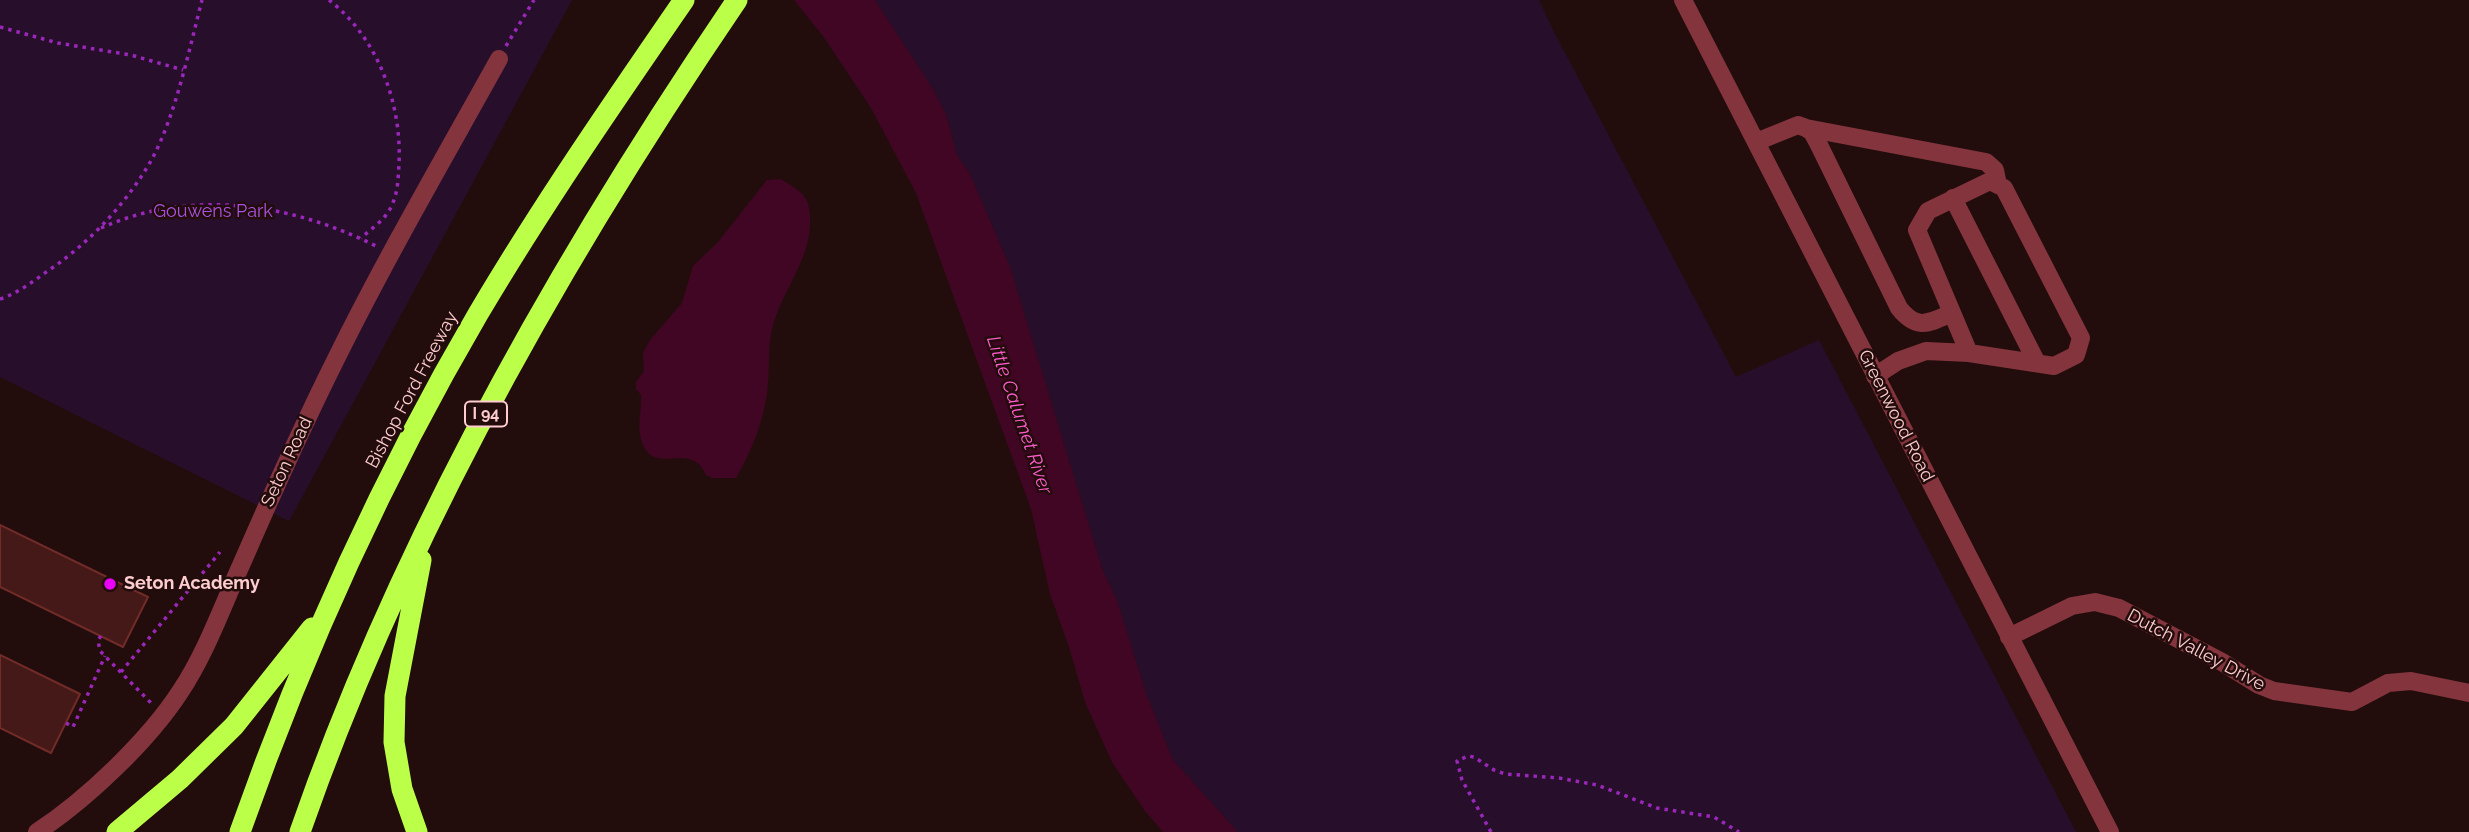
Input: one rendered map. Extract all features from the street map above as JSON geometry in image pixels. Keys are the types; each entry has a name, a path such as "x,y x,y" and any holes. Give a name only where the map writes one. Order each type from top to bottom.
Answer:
{"highway":[{"name":"Bishop Ford Freeway","path":"240,832 324,614 416,426 478,316 548,201 684,0"},
{"name":"I 94","path":"300,832 356,688 426,533 522,345 642,143 737,0"},
{"path":"416,832 402,789 394,742 394,695 426,533"},
{"path":"117,832 180,779 234,726 324,614"}],"street":[{"name":"Greenwood Road","path":"1683,0 2110,832"},
{"name":"Seton Road","path":"37,832 102,779 163,715 179,694 200,657 337,357 391,253 499,59"},
{"path":"1756,142 1798,125 1986,162 1995,170 1998,185"},
{"path":"1806,128 1812,132 1819,145 1899,309 1912,322 1924,324 1952,313"},
{"path":"1875,376 1898,361 1926,351 1969,353 2054,366 2076,355 2081,338 2004,188 1990,181 1928,211 1917,230 1969,353"},
{"path":"1954,198 2037,363"},
{"name":"Dutch Valley Drive","path":"2009,637 2072,606 2095,602 2119,608 2274,691 2352,702 2388,683 2411,681 2469,693"}],"path":[{"path":"0,299 15,294 74,252 100,229 138,182 153,157 166,126 202,0"},
{"path":"329,0 357,26 371,47 384,74 398,129 398,189 390,209 361,239"},
{"path":"499,59 534,0"},
{"path":"0,27 49,41 131,55 183,70"},
{"path":"100,229 146,212 193,204 220,204 303,216 391,253"},
{"path":"121,672 220,552"},
{"path":"101,636 98,645 105,656 163,715"},
{"path":"66,723 73,727 105,656"},
{"path":"1491,832 1458,773 1457,761 1460,758 1474,757 1505,774 1559,778 1597,785 1645,804 1714,817 1740,832"}],"green space":[{"name":"Gouwens Park","path":"0,0 572,0 289,521 0,377"},
{"path":"875,0 1539,0 1736,377 1819,340 2076,832 1238,832 1173,760 1146,693 1117,600 1103,571 1010,267 970,174 957,155 946,114 933,89"}],"water":[{"name":"Little Calumet River","path":"794,0 875,0 933,89 946,114 957,155 970,174 1010,267 1103,571 1117,600 1146,693 1173,760 1238,832 1163,832 1145,811 1112,762 1085,702 1050,594 1031,509 916,193 871,108 823,36"},
{"path":"780,179 798,190 808,203 808,241 772,329 767,395 753,444 736,478 712,478 691,460 662,459 646,451 640,434 641,395 636,389 636,382 644,371 643,353 650,340 682,303 693,266 718,242 767,180"}],"building":[{"path":"0,525 148,597 123,647 0,587"},
{"path":"0,655 80,694 51,753 0,728"}],"place":[{"name":"Seton Academy","path":"110,584"}]}
